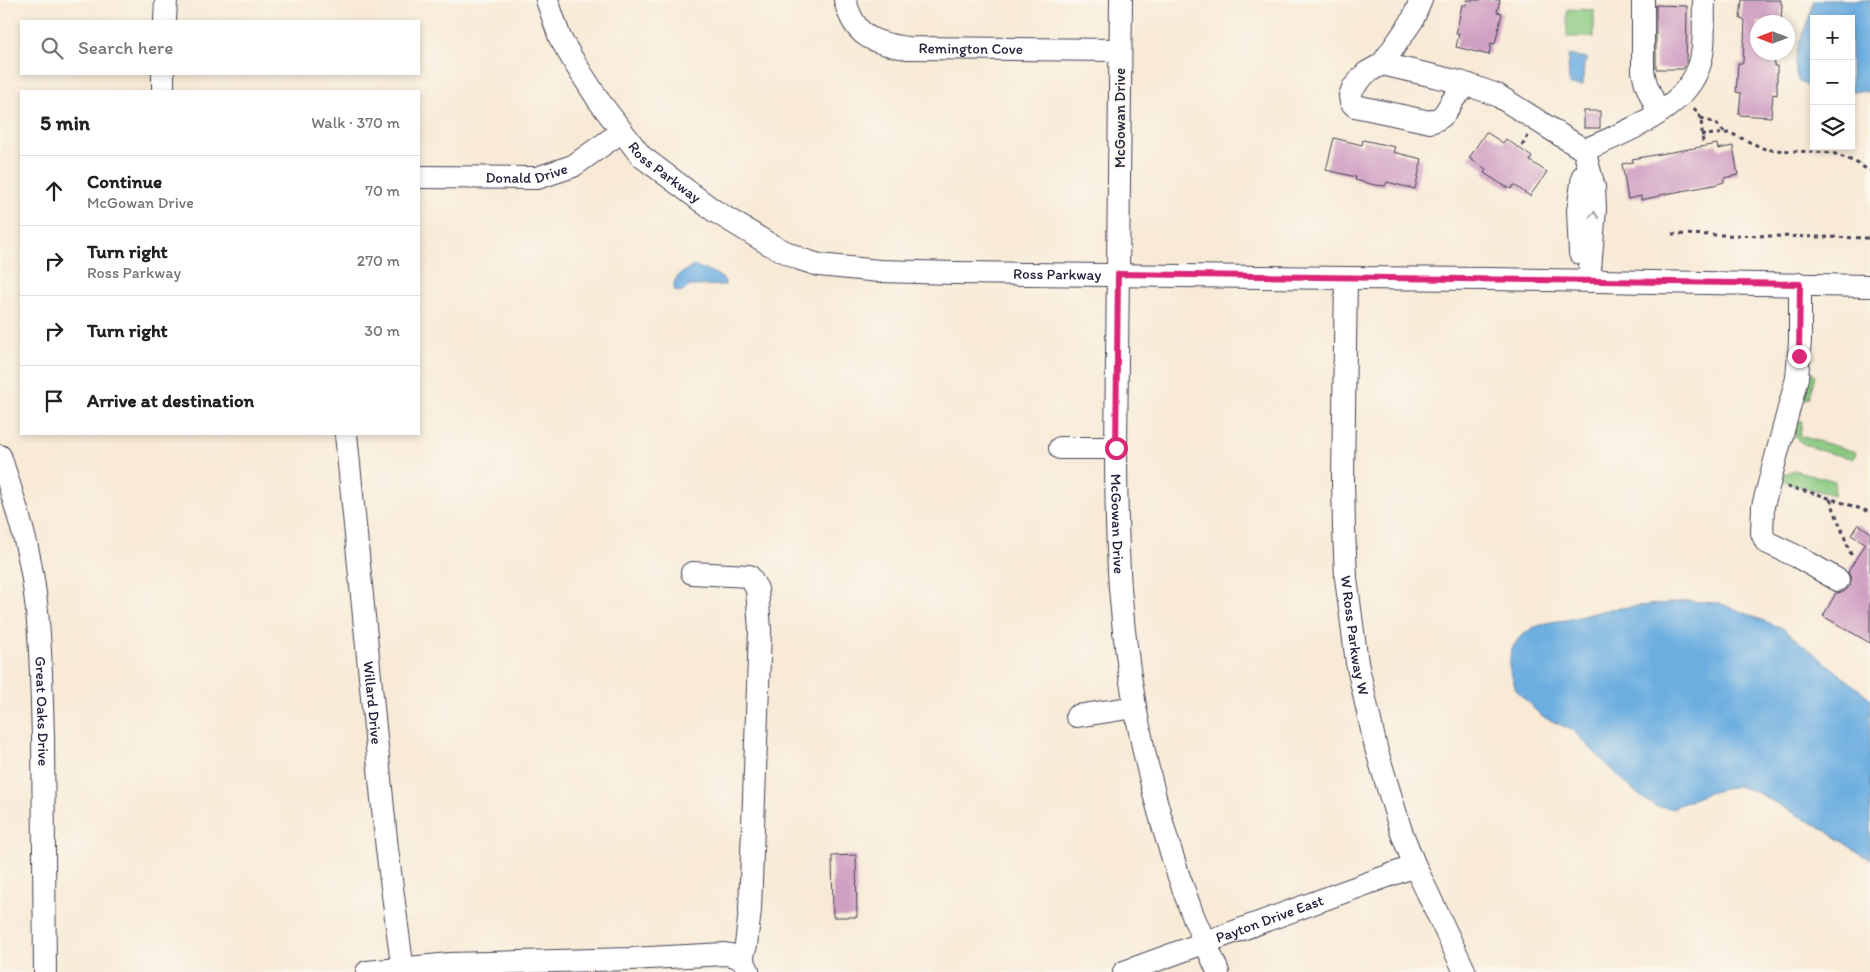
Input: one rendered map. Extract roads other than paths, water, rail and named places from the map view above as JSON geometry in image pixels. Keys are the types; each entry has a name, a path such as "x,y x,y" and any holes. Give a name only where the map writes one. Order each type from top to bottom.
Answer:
{"street":[{"path":"165,20 166,0"},
{"name":"Ross Parkway","path":"547,0 560,38 598,101 641,156 714,210 769,244 800,259 819,265 879,271 1870,286"},
{"name":"Remington Cove","path":"844,0 848,14 862,34 873,40 893,46 1120,50"},
{"name":"McGowan Drive","path":"1122,0 1116,448 1120,587 1135,707 1167,838 1190,906 1218,972"},
{"path":"1421,0 1412,21 1382,64 1366,72 1353,88 1350,96 1352,102 1355,106 1430,122 1440,119 1455,97 1469,85"},
{"path":"1643,0 1643,71 1646,84 1658,112"},
{"path":"1585,156 1674,102 1694,80 1702,55 1704,0"},
{"path":"1382,64 1469,85 1496,95 1585,156 1594,187 1595,209 1586,281"},
{"path":"163,75 163,90"},
{"name":"Donald Drive","path":"420,177 537,178 573,166 621,132"},
{"name":"W Ross Parkway W","path":"1346,278 1343,479 1345,562 1360,679 1376,748 1397,820 1415,866 1465,972"},
{"path":"1800,284 1800,341 1797,378 1769,484 1761,523 1762,533 1766,542 1798,556 1838,580"},
{"name":"Willard Drive","path":"346,435 387,849 403,970"},
{"path":"1060,448 1116,448"},
{"name":"Great Oaks Drive","path":"0,456 24,537 38,614 43,757 45,972"},
{"path":"692,573 749,576 757,589 760,630 750,910 745,965"},
{"path":"1077,716 1135,707"},
{"name":"Payton Drive East","path":"1124,972 1415,866"},
{"path":"367,972 450,964 630,960 725,954 736,956 745,965"}],"water":[{"path":"1814,0 1870,0 1870,92 1855,91 1855,15 1810,15 1810,88 1798,81 1796,60 1800,40"},
{"path":"1569,55 1587,58 1587,62 1584,63 1583,85 1569,85"},
{"path":"694,266 718,275 725,281 725,285 690,286 681,292 675,291 674,282 676,279"},
{"path":"1687,601 1719,603 1782,628 1870,698 1870,860 1825,830 1754,791 1737,786 1708,793 1672,808 1656,807 1636,793 1572,730 1541,716 1516,690 1509,666 1511,650 1519,638 1532,628 1550,622 1610,609"}]}
